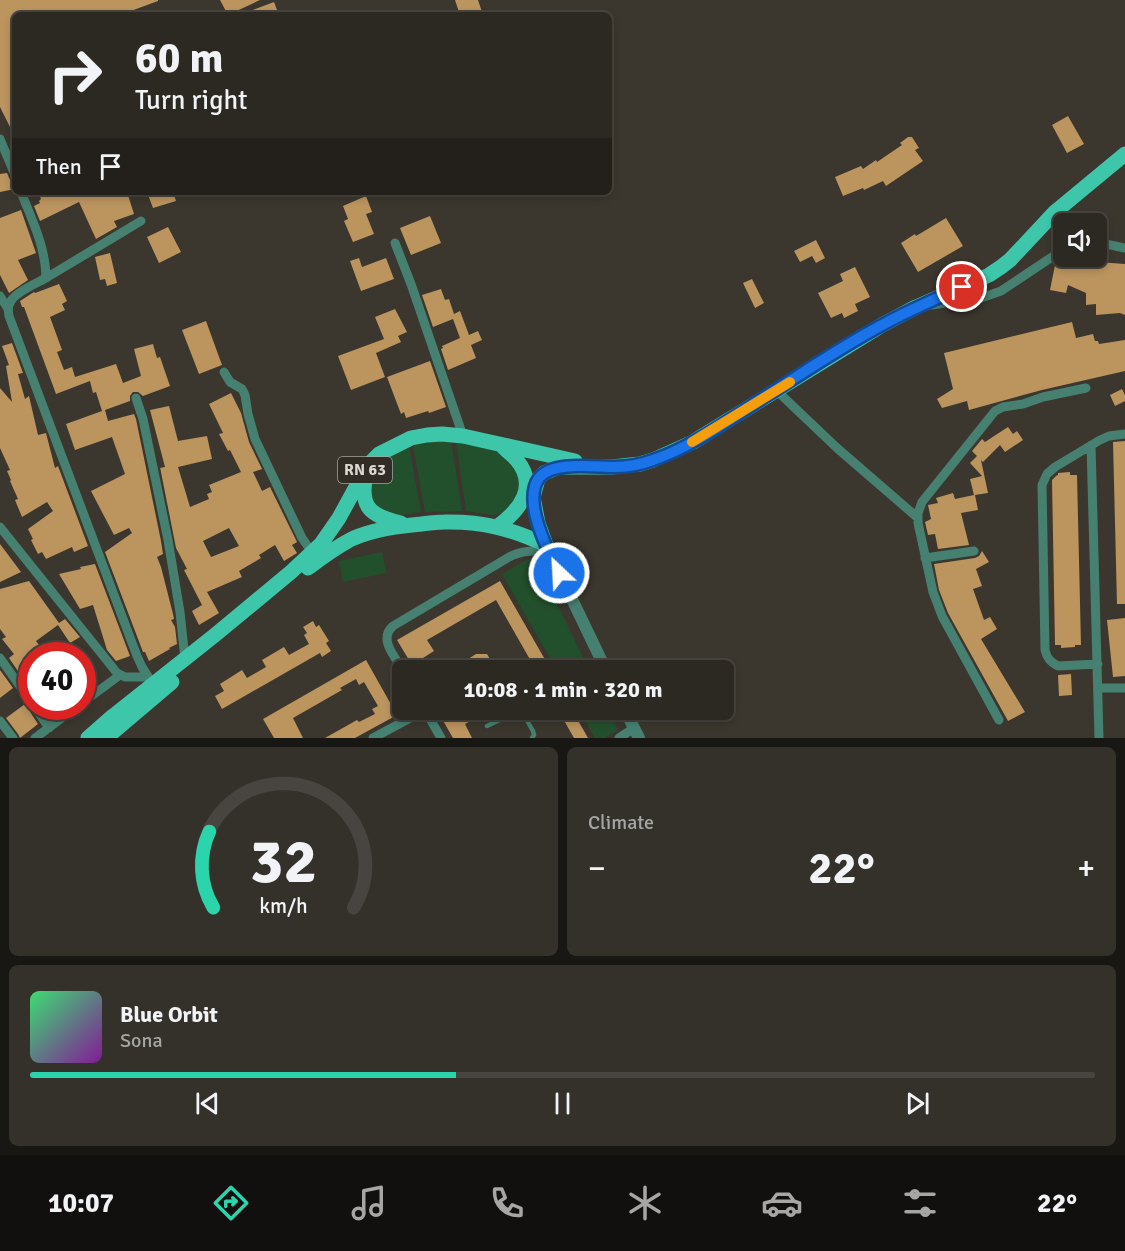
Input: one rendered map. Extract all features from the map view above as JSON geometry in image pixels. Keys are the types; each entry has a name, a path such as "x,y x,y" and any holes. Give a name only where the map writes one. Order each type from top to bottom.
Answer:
{"main road":[{"name":"RN 63","path":"88,738 315,556 368,465 379,454 411,438 442,434 462,436 598,466 626,466 653,460 693,442 876,328 989,275 1010,260 1055,212 1125,155"},
{"path":"501,445 516,458 523,470 529,497 548,549"},
{"path":"368,465 363,489 369,507 379,517 413,525"},
{"path":"498,526 529,497 544,473 559,467 598,466"},
{"path":"315,556 330,552 355,538 383,529 443,522 498,526 521,534 548,549"},
{"name":"RN 63","path":"106,738 154,685 291,572 315,556"}],"street":[{"path":"0,139 12,168"},
{"path":"22,195 42,248 46,264 46,278"},
{"path":"8,309 10,302 16,296 141,221"},
{"path":"395,243 462,436"},
{"path":"1107,244 1125,248"},
{"path":"916,308 992,295 1010,286 1053,257"},
{"path":"0,296 8,309 11,323 137,657 154,685"},
{"path":"224,372 230,382 242,389 245,395 255,439 302,538 315,556"},
{"path":"999,720 939,609 925,558 918,518 922,502 995,411 1003,407 1086,388"},
{"path":"777,390 837,448 918,518"},
{"path":"136,398 168,540 185,659"},
{"path":"1098,664 1058,666 1049,660 1045,650 1042,485 1051,470 1091,445 1109,436 1125,434"},
{"path":"1091,445 1099,738"},
{"path":"0,527 114,670 125,677 154,685"},
{"path":"397,660 386,640 393,626 509,557 523,552 548,549 601,660"},
{"path":"925,558 974,551"},
{"path":"0,658 18,683"},
{"path":"96,693 120,675"},
{"path":"1098,688 1125,688"},
{"path":"44,720 49,728"},
{"path":"35,738 60,720"},
{"path":"373,738 406,720"},
{"path":"431,720 441,738"},
{"path":"0,721 13,738"},
{"path":"619,738 636,733"}],"lane":[{"path":"487,726 520,711 533,730 532,738"}],"green space":[{"path":"451,440 462,511 425,512 413,445"},
{"path":"456,442 497,451 516,465 520,474 522,492 506,512 492,515 466,511"},
{"path":"409,446 421,512 390,514 374,502 370,493 370,484 378,468"},
{"path":"382,552 386,573 343,582 339,561"},
{"path":"534,558 584,660 551,660 502,574"},
{"path":"585,720 613,720 618,730 604,738 595,738"}],"building":[{"path":"0,0 158,0 128,12 12,12 12,131 0,107"},
{"path":"220,0 260,0 234,12 226,12"},
{"path":"455,0 478,0 482,12 459,12"},
{"path":"274,2 278,12 247,12"},
{"path":"1068,116 1084,144 1067,153 1052,125"},
{"path":"912,137 919,148 915,150 923,161 886,186 883,181 843,196 835,177 861,166 863,169 876,160 877,162 902,145 900,143"},
{"path":"7,173 12,181 12,190 0,192 0,174"},
{"path":"39,195 128,195 134,214 114,221 117,227 96,239 79,202 40,221 34,206 40,203"},
{"path":"148,195 174,195 176,201 153,208"},
{"path":"366,196 372,212 366,214 374,234 353,242 344,221 348,219 343,206"},
{"path":"21,210 36,253 18,260 28,280 9,293 0,275 0,218"},
{"path":"430,216 441,243 411,255 400,228"},
{"path":"946,218 963,246 918,272 901,243"},
{"path":"168,227 181,252 159,263 147,237"},
{"path":"816,240 825,258 816,263 812,256 800,262 794,251"},
{"path":"110,253 117,283 107,286 105,279 100,280 95,257"},
{"path":"359,258 362,267 386,258 394,279 361,291 350,261"},
{"path":"1107,263 1125,264 1125,315 1120,313 1096,315 1096,304 1086,305 1086,293 1068,285 1066,293 1050,290 1055,267 1107,267"},
{"path":"855,267 870,297 855,304 858,311 844,318 842,313 831,318 818,293 843,281 840,274"},
{"path":"752,279 764,303 755,308 743,283"},
{"path":"59,284 67,301 62,304 65,310 50,317 62,350 57,352 64,370 72,367 75,377 116,364 123,383 141,376 134,349 153,344 170,386 143,396 138,392 133,392 130,401 105,410 108,421 134,414 161,541 163,554 157,557 173,614 174,619 171,620 175,627 177,644 149,661 143,652 105,552 132,533 129,528 114,535 91,491 125,474 112,437 75,450 66,424 102,411 96,392 93,393 90,381 56,394 20,301 34,292"},
{"path":"441,289 445,300 449,299 454,314 460,311 469,335 478,331 482,340 471,345 476,358 448,370 442,346 460,338 453,319 433,327 422,295"},
{"path":"395,309 407,332 398,336 401,342 376,353 385,377 351,390 338,356 384,339 375,317"},
{"path":"206,321 222,365 199,374 182,330"},
{"path":"1072,322 1076,338 1093,334 1095,341 1099,344 1125,340 1125,371 969,410 967,401 942,408 937,399 953,389 944,353"},
{"path":"12,343 23,373 18,374 25,399 29,396 38,435 46,433 55,468 58,466 88,546 74,552 72,547 46,559 42,552 38,554 28,529 53,511 47,502 22,517 7,471 10,470 0,448 0,388 12,402 6,366 9,365 2,346"},
{"path":"430,361 446,407 406,418 404,412 401,414 387,377"},
{"path":"1122,389 1125,401 1115,406 1110,395"},
{"path":"231,393 241,413 249,442 262,469 253,472 262,491 270,487 297,542 292,545 297,553 284,561 275,545 259,555 261,558 239,571 242,577 207,592 219,613 199,625 192,611 202,605 184,570 187,569 176,548 160,468 165,467 150,410 169,406 178,441 207,436 212,459 178,467 190,507 209,499 207,494 212,492 209,485 241,472 219,434 223,433 209,404","holes":["229,528 239,546 211,557 203,541"]},
{"path":"1008,427 1013,434 1017,431 1023,440 1005,452 1000,445 983,462 981,460 988,493 975,495 978,510 961,513 969,545 938,549 935,534 928,535 925,522 931,519 928,505 938,503 936,498 953,493 955,499 974,495 970,479 982,476 970,463 977,456 972,451 982,439 985,442"},
{"path":"1125,441 1125,604 1117,604 1113,442"},
{"path":"1070,472 1070,475 1077,475 1081,645 1061,648 1061,645 1055,645 1052,480 1058,473"},
{"path":"0,544 21,572 0,582"},
{"path":"982,551 989,562 976,569 982,586 973,589 984,620 990,617 997,629 981,639 1025,712 1008,721 948,613 939,590 934,564 975,558"},
{"path":"95,564 130,656 116,661 107,650 93,605 80,609 59,574"},
{"path":"29,581 59,623 65,619 80,637 69,642 58,625 37,642 18,642 18,671 9,658 14,654 2,639 6,637 0,629 0,589"},
{"path":"500,581 545,660 530,660 496,600 427,640 434,651 423,658 424,660 409,660 397,640"},
{"path":"1125,618 1125,676 1113,677 1107,620"},
{"path":"313,621 316,627 319,625 329,641 326,643 331,651 322,657 320,653 222,709 215,696 224,691 220,684 242,670 247,678 266,667 262,660 284,647 289,655 309,644 303,627"},
{"path":"476,654 487,654 490,660 466,660"},
{"path":"366,660 392,706 392,718 355,738 325,738 357,720 359,722 375,714 372,709 378,706 364,682 359,685 356,679 340,688 342,690 293,718 303,738 274,738 263,719"},
{"path":"0,670 13,688 0,698"},
{"path":"1071,674 1072,695 1059,696 1058,675"},
{"path":"18,709 18,720 35,720 38,724 20,738 6,718"},
{"path":"443,720 472,720 465,724 472,738 453,738"},
{"path":"564,720 578,720 588,738 574,738"}],"slow traffic":[{"path":"692,442 790,382"}],"route":[{"path":"559,573 538,522 533,497 535,486 544,473 559,467 626,466 653,460 693,442 882,325 962,287"}]}
